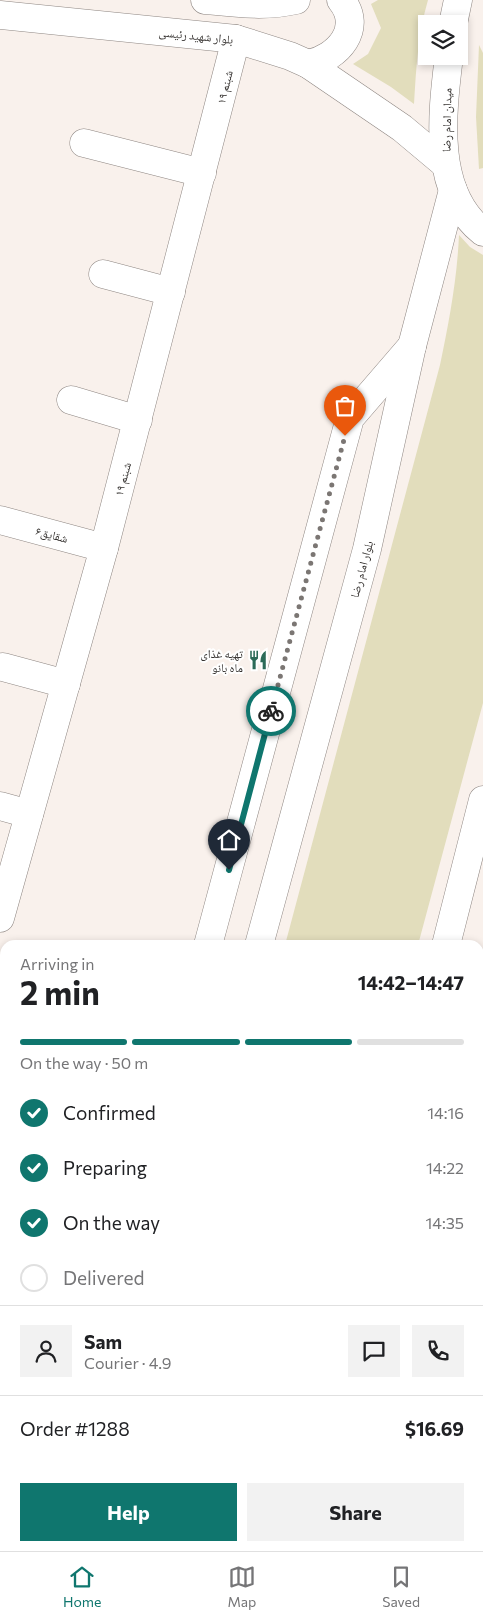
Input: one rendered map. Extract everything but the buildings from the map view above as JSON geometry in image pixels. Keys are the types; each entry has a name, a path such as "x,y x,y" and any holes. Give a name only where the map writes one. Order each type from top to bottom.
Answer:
{"street":[{"path":"205,0 240,4 263,4 296,0"},
{"path":"308,64 321,62 332,55 345,39 350,25 349,14 341,0"},
{"path":"455,15 458,0"},
{"name":"بلوار شهید رئیسی","path":"0,16 236,39 290,56 308,64 402,128 446,164"},
{"name":"شبنم ۱۹","path":"0,918 104,548 236,39"},
{"name":"میدان امام رضا","path":"448,65 444,129 446,164 453,190 461,208 472,224 483,232"},
{"path":"84,143 202,173"},
{"name":"بلوار امام رضا","path":"260,940 367,549 412,346 453,190"},
{"path":"103,274 171,292"},
{"path":"209,940 350,418 412,346"},
{"path":"71,400 138,420"},
{"name":"شقایق۶","path":"0,520 104,548"},
{"path":"3,667 66,684"},
{"path":"447,940 483,800"},
{"path":"0,806 29,814"}],"shaded area":[{"path":"378,0 428,0 425,15 418,15 418,56 414,104 391,87 353,64 368,54 381,28 371,4"},
{"path":"479,45 483,53 483,168 479,169 476,117"},
{"path":"459,235 470,247 483,255 483,703 419,940 286,940 440,365 456,268"}],"way so far":[{"path":"271,711 345,436"}],"place":[{"name":"تهیه غذای ماه بانو","path":"258,660"}],"route":[{"path":"229,870 271,711"}]}
